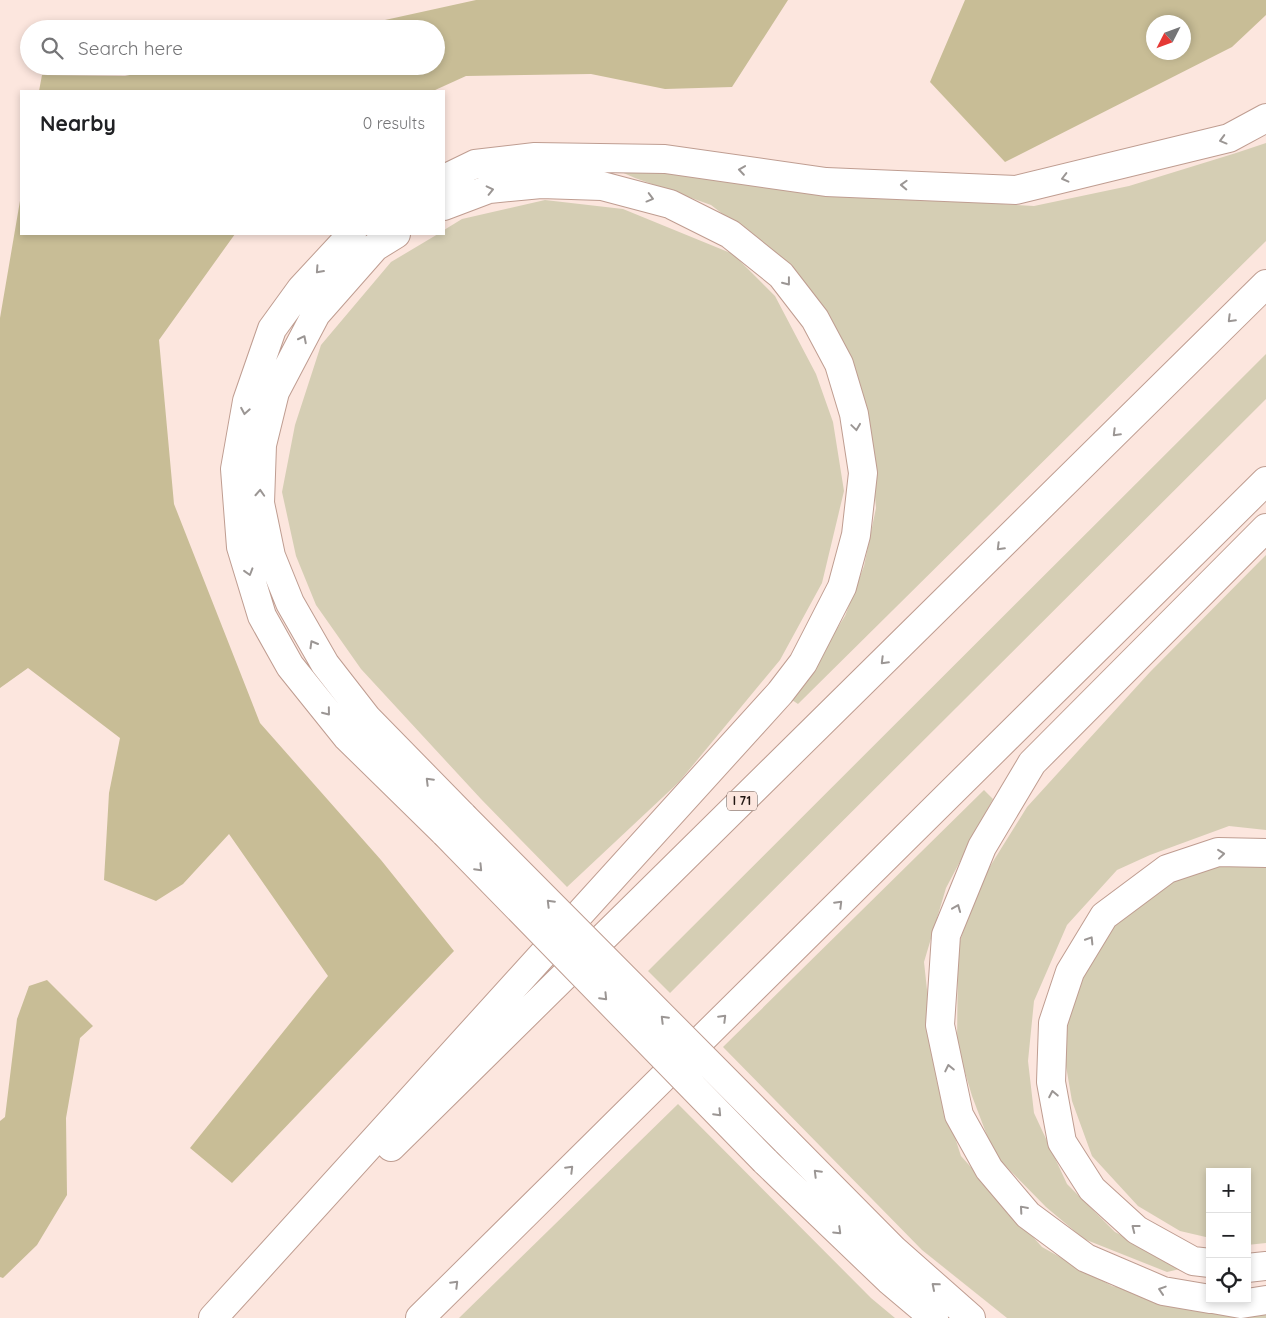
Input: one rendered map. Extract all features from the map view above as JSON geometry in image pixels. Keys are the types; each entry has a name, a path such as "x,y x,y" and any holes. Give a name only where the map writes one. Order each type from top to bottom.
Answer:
{"highway":[{"path":"445,178 474,164 535,157 665,159 826,182 1016,190 1229,138 1266,118"},
{"path":"213,1318 780,693 803,662 842,587 856,535 863,473 854,414 839,364 815,319 781,275 730,234 670,204 602,186 541,184 489,189 445,206"},
{"path":"351,235 300,290 272,329 247,401 235,469 242,547 262,616 290,666 348,737 454,824 785,1140 894,1250 971,1318"},
{"path":"394,235 375,247 316,314 275,392 262,446 260,503 271,556 290,603 325,664 454,824 765,1162 889,1280 934,1318"},
{"name":"I 71","path":"218,1318 1266,284"},
{"path":"420,1318 1266,481"},
{"path":"1206,1298 1163,1292 1086,1258 1028,1214 990,1170 959,1115 940,1025 946,936 982,847 1032,763 1266,528"},
{"path":"1206,1263 1193,1261 1136,1230 1092,1188 1062,1142 1051,1082 1053,1024 1070,972 1104,916 1167,869 1218,852 1266,853"},
{"path":"1251,1268 1266,1266"},
{"path":"1251,1302 1266,1300"}],"shaded area":[{"path":"476,0 788,0 732,87 665,89 591,74 466,76 435,90 39,90 42,75 445,75 445,20 385,20"},
{"path":"965,0 1266,0 1266,15 1232,47 1005,162 930,82"},
{"path":"1266,143 1266,241 798,704 792,700 845,616 864,566 876,508 867,406 856,385 833,323 782,260 711,205 635,178 596,161 771,184 821,193 1034,206 1129,186"},
{"path":"545,200 623,209 733,254 775,296 816,374 833,422 844,491 822,583 780,660 679,782 567,887 481,799 361,669 316,605 296,556 282,492 295,425 321,345 391,262 436,235 445,235 445,229 462,219"},
{"path":"20,201 20,235 234,235 159,340 174,504 260,723 381,860 454,951 232,1183 190,1148 328,976 229,834 183,884 156,901 104,880 109,793 120,738 28,668 0,688 0,318"},
{"path":"1266,354 1266,399 670,993 648,971"},
{"path":"1266,555 1266,830 1229,826 1150,855 1117,870 1067,925 1034,1001 1028,1061 1034,1113 1067,1184 1115,1232 1184,1268 1167,1272 1084,1239 1046,1207 994,1154 972,1096 957,1045 958,947 979,884 1027,807 1150,672"},
{"path":"984,790 993,799 946,888 924,962 937,1082 961,1156 1042,1247 1112,1286 1230,1312 1266,1307 1266,1318 1007,1318 922,1250 723,1047"},
{"path":"1243,859 1266,859 1266,1243 1251,1245 1251,1168 1206,1168 1206,1237 1180,1231 1138,1206 1092,1156 1072,1101 1061,1037 1071,1001 1088,964 1108,929 1155,890 1191,870"},
{"path":"47,980 93,1026 80,1038 66,1118 67,1195 37,1245 3,1278 0,1277 0,1121 5,1117 17,1019 29,986"},
{"path":"678,1104 871,1298 895,1318 459,1318"}]}
